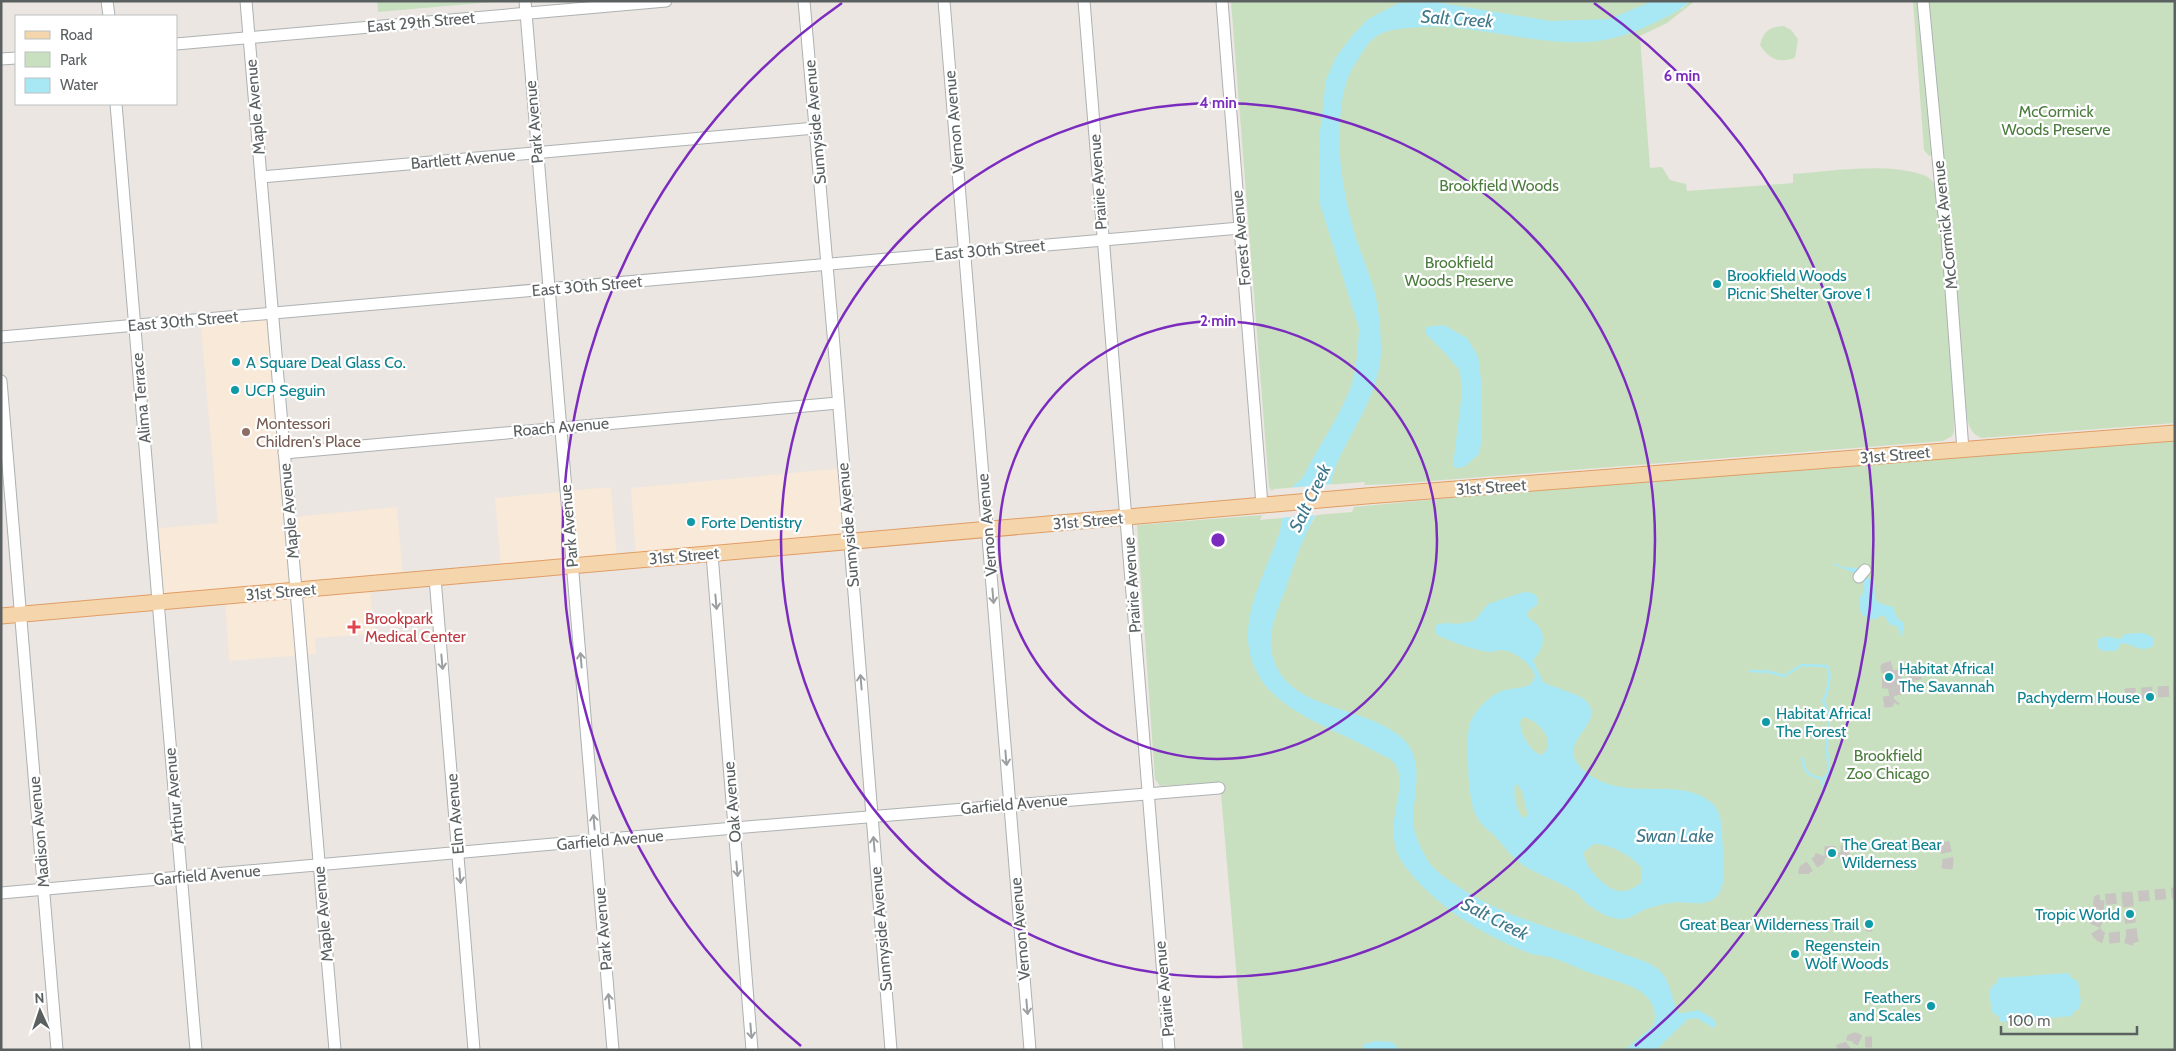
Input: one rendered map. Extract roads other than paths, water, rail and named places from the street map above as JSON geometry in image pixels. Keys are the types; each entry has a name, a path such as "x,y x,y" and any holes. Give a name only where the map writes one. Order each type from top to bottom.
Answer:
{"main road":[{"name":"31st Street","path":"1,616 1366,496 2175,433"}],"street":[{"path":"107,1 108,15"},
{"name":"Maple Avenue","path":"246,1 335,1050"},
{"name":"East 29th Street","path":"178,44 525,7 666,1"},
{"name":"Sunnyside Avenue","path":"804,1 828,265 891,1050"},
{"name":"Vernon Avenue","path":"944,1 1030,1050"},
{"name":"Prairie Avenue","path":"1084,1 1102,240 1127,518 1170,1050"},
{"name":"Forest Avenue","path":"1222,1 1262,505"},
{"name":"McCormick Avenue","path":"1923,1 1942,200 1948,236 1963,450"},
{"name":"Park Avenue","path":"525,7 613,1050"},
{"path":"1,59 15,58"},
{"name":"Alima Terrace","path":"116,105 158,602"},
{"name":"Bartlett Avenue","path":"261,177 815,128"},
{"name":"East 30th Street","path":"1,337 1240,228"},
{"name":"Madison Avenue","path":"1,381 57,1050"},
{"name":"Roach Avenue","path":"284,453 838,403"},
{"name":"Oak Avenue","path":"712,554 752,1050"},
{"name":"Elm Avenue","path":"435,578 474,1050"},
{"name":"Arthur Avenue","path":"158,602 196,1050"},
{"name":"Garfield Avenue","path":"1,893 1148,792 1219,788"}],"water":[{"name":"Salt Creek","path":"1653,1 1690,1 1674,13 1648,26 1606,40 1588,42 1547,41 1444,27 1393,30 1382,33 1374,38 1353,68 1344,90 1340,121 1341,165 1345,195 1352,224 1376,299 1381,336 1379,368 1376,382 1364,410 1337,463 1328,491 1299,550 1275,617 1271,640 1271,648 1278,669 1290,685 1306,696 1367,718 1386,727 1402,738 1409,746 1416,766 1414,826 1425,855 1438,872 1462,889 1501,910 1652,965 1666,979 1679,1013 1698,1010 1714,1019 1716,1026 1713,1028 1697,1018 1688,1019 1656,1050 1625,1050 1653,1026 1655,1015 1653,1005 1647,997 1626,984 1588,972 1557,959 1532,954 1495,938 1462,919 1433,896 1407,869 1398,854 1394,839 1394,825 1400,786 1399,774 1395,764 1385,756 1311,720 1281,701 1259,676 1251,658 1248,640 1252,605 1279,534 1289,494 1304,475 1338,414 1350,389 1356,367 1359,328 1319,201 1320,132 1326,80 1336,57 1368,19 1399,3 1435,2 1551,21 1609,19"},
{"path":"1444,325 1467,338 1478,356 1481,380 1482,438 1479,454 1464,467 1456,468 1453,466 1462,392 1460,371 1426,334 1426,327"},
{"path":"1835,563 1842,567 1858,568 1870,579 1874,580 1875,599 1879,603 1893,607 1897,618 1904,623 1902,636 1899,636 1899,630 1895,625 1890,625 1884,615 1871,620 1861,614 1859,599 1864,591 1864,579 1833,564"},
{"name":"Swan Lake","path":"1524,592 1533,593 1538,598 1537,605 1528,611 1527,615 1540,628 1542,633 1542,647 1533,660 1543,682 1585,700 1591,712 1590,720 1575,746 1574,755 1578,765 1591,776 1607,783 1639,789 1686,791 1700,796 1713,804 1719,813 1721,824 1724,873 1720,891 1712,900 1701,903 1676,902 1664,904 1623,919 1608,916 1589,906 1574,891 1521,864 1480,822 1472,804 1468,770 1468,731 1470,723 1484,703 1490,698 1505,690 1528,686 1534,680 1535,675 1526,662 1517,655 1501,650 1490,652 1470,648 1437,635 1435,630 1437,624 1457,624 1474,621 1488,604","holes":["1524,717 1541,727 1545,733 1548,744 1542,755 1529,746 1523,735 1520,723","1517,784 1522,791 1528,815 1523,818 1514,794 1515,785","1594,844 1600,844 1619,851 1641,867 1642,882 1626,891 1614,890 1602,882 1591,870 1587,864 1584,852"]},
{"path":"2144,633 2154,638 2153,646 2144,649 2124,643 2116,651 2103,651 2098,648 2097,640 2103,637 2120,639 2125,634"},
{"path":"2069,973 2071,978 2078,981 2081,1002 2079,1009 2073,1012 2072,1016 2001,1022 1999,1017 1992,1012 1989,992 1992,986 1997,983 1998,978"},
{"path":"1376,1041 1392,1042 1400,1050 1362,1050 1364,1044"}],"waterway":[{"path":"1750,671 1770,672 1784,676 1802,665 1827,666 1829,684 1823,701 1828,712 1827,748 1829,773 1823,779"},
{"path":"1803,758 1804,767 1808,773 1823,779"},
{"path":"1823,779 1824,792"}],"tunnel":[{"path":"1882,683 1888,683 1886,668 1893,666 1896,678 1900,683 1896,690 1897,698 1894,702"},
{"path":"1891,679 1916,678 1917,684 1914,687 1899,688"},
{"path":"1884,702 1889,702 1888,691 1896,690"},
{"path":"2125,694 2175,691"},
{"path":"1944,842 1948,860 1947,869"},
{"path":"1804,874 1804,870 1819,860 1822,852 1842,851 1846,859"},
{"path":"2134,943 2133,940 2128,938 2104,938 2097,933 2094,928 2098,919 2099,900 2175,893"},
{"path":"2127,896 2132,936 2127,937"},
{"path":"1866,926 1872,926"},
{"path":"1839,1050 1849,1046 1852,1039 1855,1038 1863,1042 1872,1042"}],"place":[{"name":"Brookfield Woods Picnic Shelter Grove 1","path":"1717,284"},
{"name":"A Square Deal Glass Co.","path":"236,362"},
{"name":"UCP Seguin","path":"235,390"},
{"name":"Montessori Children's Place","path":"246,432"},
{"name":"Forte Dentistry","path":"691,522"},
{"name":"Brookpark Medical Center","path":"354,627"},
{"name":"Habitat Africa! The Savannah","path":"1889,677"},
{"name":"Pachyderm House","path":"2150,697"},
{"name":"Habitat Africa! The Forest","path":"1766,722"},
{"name":"The Great Bear Wilderness","path":"1832,853"},
{"name":"Tropic World","path":"2130,914"},
{"name":"Great Bear Wilderness Trail","path":"1869,924"},
{"name":"Regenstein Wolf Woods","path":"1795,954"},
{"name":"Feathers and Scales","path":"1931,1006"}],"park label":[{"name":"McCormick Woods Preserve","path":"2056,120"},
{"name":"Brookfield Woods","path":"1499,185"},
{"name":"Brookfield Woods Preserve","path":"1459,271"},
{"name":"Brookfield Zoo Chicago","path":"1888,764"}]}
